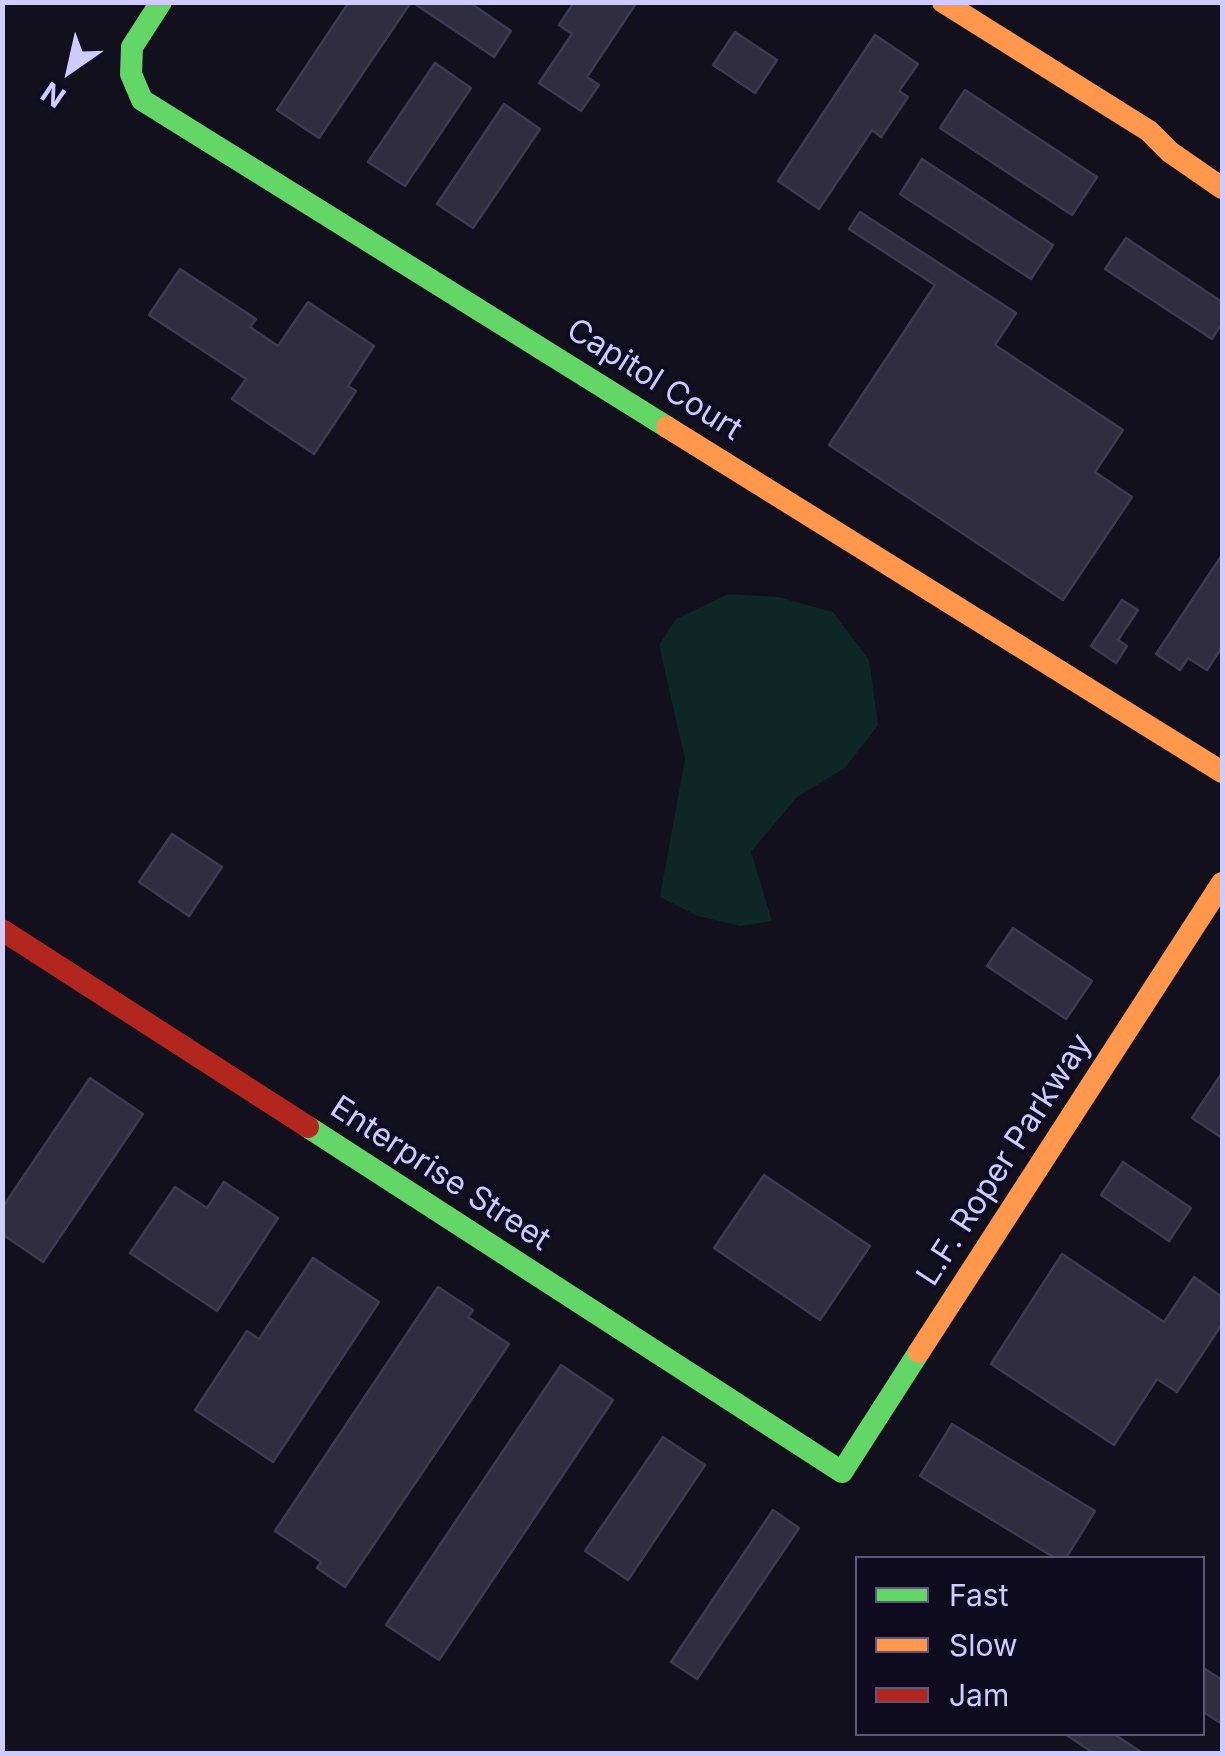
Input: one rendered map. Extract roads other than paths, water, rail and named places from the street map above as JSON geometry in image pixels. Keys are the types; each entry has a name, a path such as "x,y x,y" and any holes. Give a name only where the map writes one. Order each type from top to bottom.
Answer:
{"street":[{"name":"Capitol Court","path":"161,2 132,46 131,74 142,100 1222,772"},
{"path":"943,2 1149,131 1170,152 1222,188"},
{"name":"L.F. Roper Parkway","path":"842,1472 1222,883"},
{"name":"Enterprise Street","path":"2,930 842,1472"}]}
